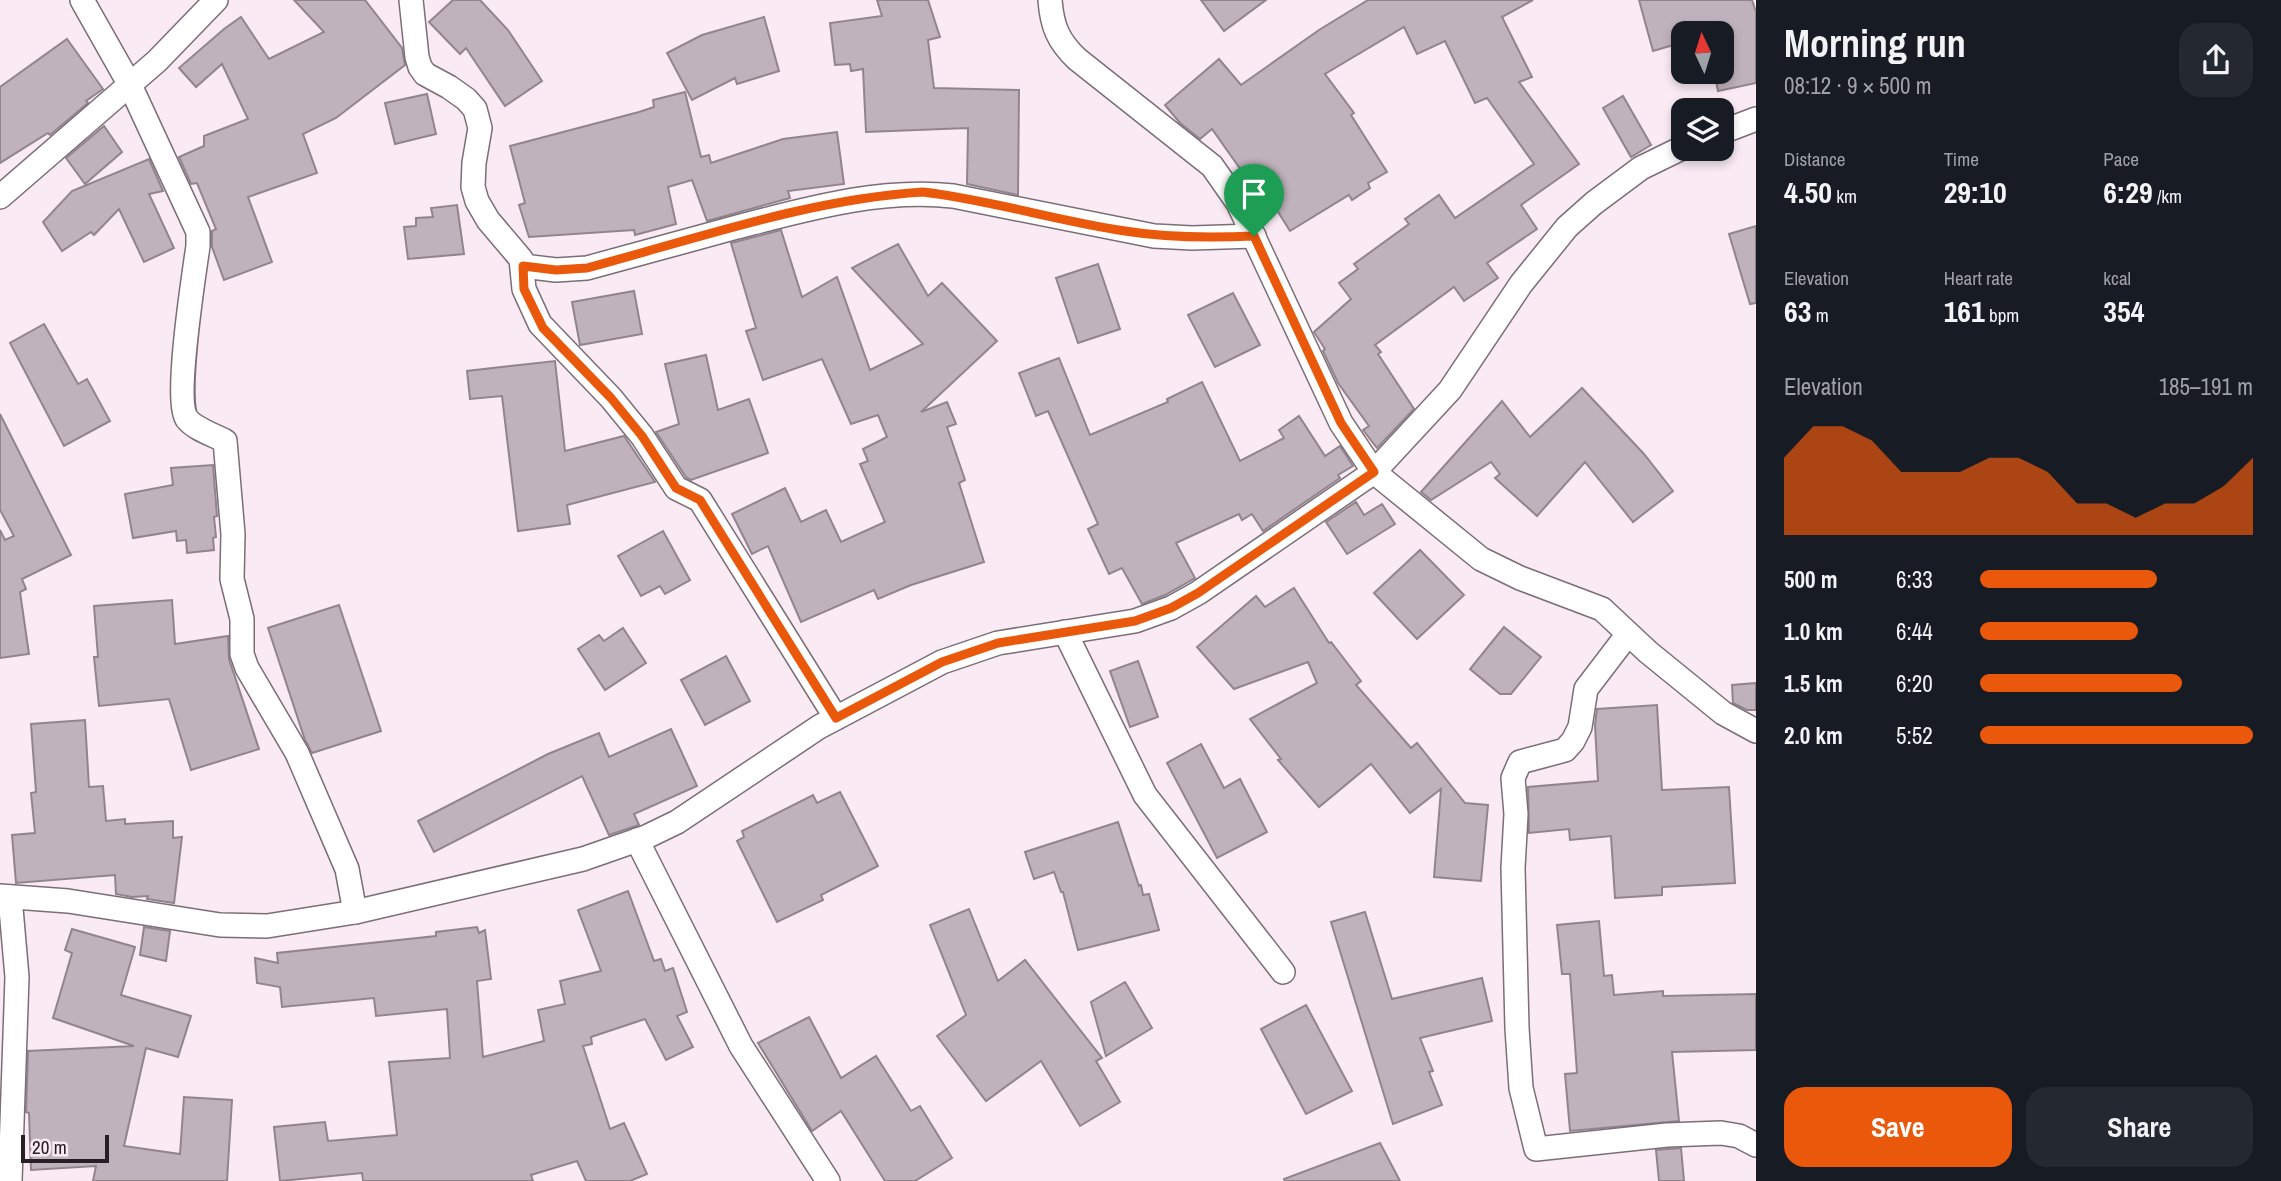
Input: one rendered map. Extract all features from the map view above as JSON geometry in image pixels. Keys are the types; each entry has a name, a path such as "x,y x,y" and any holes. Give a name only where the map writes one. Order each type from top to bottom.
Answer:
{"street":[{"path":"82,0 130,85 198,232 185,353 185,415 189,422 225,441 233,534 232,579 242,619 242,654 247,668 297,753 347,869 355,912"},
{"path":"0,197 157,61 216,0"},
{"path":"411,0 416,57 420,67 425,75 449,87 475,108 480,128 473,187 477,201 488,220 521,259 524,289 540,324 611,398 642,436 676,488 700,500 836,718"},
{"path":"1050,0 1051,16 1062,43 1077,59 1213,166 1238,203 1341,423 1374,472 1481,559 1520,578 1602,609 1723,713 1756,731"},
{"path":"1734,127 1756,119"},
{"path":"9,1181 17,977 5,896 68,901 220,925 267,926 355,912 583,859 677,822 836,718 942,662 998,643 1135,621 1171,608 1198,593 1374,472 1450,390 1521,284 1567,226 1642,168 1671,154"},
{"path":"523,266 556,270 587,268 789,213 890,194 923,192 1154,236 1254,236"},
{"path":"1065,632 1145,795 1283,972"},
{"path":"1628,634 1586,689 1580,727 1573,741 1565,750 1520,762 1513,778 1516,814 1513,868 1517,1028 1521,1088 1536,1149 1667,1135 1721,1133 1739,1136 1756,1145"},
{"path":"637,840 741,1046 828,1181"}],"building":[{"path":"294,0 365,0 402,48 405,65 336,118 303,134 317,173 248,197 272,262 224,280 212,247 212,231 216,229 197,183 191,184 179,157 204,146 204,136 248,119 222,64 196,87 179,68 241,17 269,59 324,32"},
{"path":"453,0 480,0 508,30 542,81 505,106 466,48 460,54 429,22"},
{"path":"877,0 928,0 940,37 928,40 934,88 1019,90 1018,195 967,184 968,128 866,132 863,69 851,71 850,64 835,65 830,23 882,16"},
{"path":"1201,0 1266,0 1224,31"},
{"path":"1368,0 1533,0 1502,17 1532,77 1519,82 1579,164 1521,205 1537,229 1487,263 1498,278 1464,301 1454,287 1375,345 1381,352 1378,354 1414,409 1377,448 1363,430 1369,426 1338,383 1323,351 1325,349 1314,332 1351,299 1339,283 1358,269 1354,264 1409,224 1405,219 1439,195 1455,218 1534,164 1487,98 1475,103 1445,41 1417,54 1404,27 1325,74 1354,113 1351,115 1387,172 1368,183 1370,188 1352,200 1349,195 1290,231 1253,172 1246,177 1212,129 1200,139 1180,123 1165,105 1219,59 1241,85 1319,30"},
{"path":"1639,0 1752,0 1756,12 1756,83 1718,91 1717,84 1734,84 1734,21 1671,21 1671,46 1653,51"},
{"path":"764,17 779,71 737,84 735,78 692,100 667,53 702,35"},
{"path":"67,39 103,89 50,135 48,133 0,163 0,87"},
{"path":"685,92 701,157 709,155 711,163 783,139 837,132 844,184 788,191 790,198 707,221 692,180 668,187 676,224 635,235 634,230 529,237 519,205 525,203 510,146 639,112 654,107 653,100"},
{"path":"427,94 436,134 395,144 385,103"},
{"path":"1623,96 1651,145 1631,157 1603,108"},
{"path":"104,126 122,152 85,184 66,158"},
{"path":"149,159 163,191 149,194 174,248 144,262 119,209 94,235 91,232 62,251 43,222 72,191"},
{"path":"457,205 464,254 408,259 404,227 416,226 416,218 433,217 431,208"},
{"path":"1756,226 1756,303 1750,304 1729,234"},
{"path":"781,230 802,297 837,277 870,370 923,344 852,268 898,244 928,296 942,283 997,341 921,412 947,402 956,424 947,427 965,480 959,483 984,562 911,585 878,599 874,590 801,622 768,546 752,554 732,514 785,488 801,522 826,510 841,542 885,522 860,464 868,461 863,449 887,437 878,415 851,424 822,359 763,380 746,331 756,328 731,243"},
{"path":"1098,264 1120,329 1078,343 1056,278"},
{"path":"634,291 642,334 580,345 572,302"},
{"path":"1233,293 1260,345 1215,367 1188,315"},
{"path":"44,324 78,384 87,379 110,421 64,446 10,343"},
{"path":"706,355 718,410 749,399 768,453 691,480 686,477 656,432 679,424 665,364"},
{"path":"1059,358 1090,435 1168,402 1167,399 1202,382 1240,461 1284,438 1279,430 1299,416 1325,456 1340,446 1353,466 1338,475 1340,478 1263,531 1252,514 1242,520 1239,514 1176,543 1195,578 1142,604 1122,568 1109,574 1088,529 1098,524 1048,411 1036,416 1019,373"},
{"path":"555,361 565,451 624,436 655,482 567,505 570,524 518,531 502,396 470,399 467,371"},
{"path":"1582,388 1644,454 1673,491 1633,522 1585,462 1537,516 1495,478 1500,474 1491,462 1431,500 1421,492 1502,401 1530,437"},
{"path":"0,414 71,555 22,579 26,589 20,592 29,654 0,658 0,530 5,540 14,536 0,510"},
{"path":"213,465 217,516 214,517 214,550 187,553 186,540 177,541 176,531 133,538 125,494 173,485 171,468"},
{"path":"1356,502 1364,515 1382,504 1395,524 1347,554 1326,522"},
{"path":"663,531 690,580 665,594 660,586 641,596 618,556"},
{"path":"1420,550 1464,595 1417,639 1374,593"},
{"path":"1294,588 1329,643 1331,642 1361,681 1356,685 1411,748 1417,743 1465,803 1488,805 1481,881 1434,877 1441,789 1410,813 1371,764 1319,807 1278,760 1281,759 1250,719 1317,683 1308,662 1234,689 1197,647 1256,596 1265,607"},
{"path":"172,600 175,644 228,636 229,659 259,749 191,770 169,699 99,706 94,657 98,657 94,606"},
{"path":"339,605 381,731 312,753 305,740 268,628"},
{"path":"1504,627 1541,657 1511,694 1500,694 1470,669"},
{"path":"623,628 646,663 605,690 578,649 599,635 604,641"},
{"path":"726,656 750,701 705,725 681,680"},
{"path":"1138,661 1158,717 1130,727 1110,671"},
{"path":"1756,683 1756,710 1747,710 1733,703 1732,685"},
{"path":"1657,705 1662,790 1729,787 1735,883 1662,887 1662,895 1615,898 1611,836 1570,840 1569,829 1529,833 1528,787 1598,781 1595,725 1597,709"},
{"path":"85,720 89,787 103,786 106,821 125,819 125,824 173,821 173,838 182,837 174,903 147,899 148,896 116,894 115,875 16,883 12,835 35,833 31,793 36,792 31,724"},
{"path":"671,729 697,786 634,814 639,825 609,835 582,776 434,852 418,821 548,754 599,733 609,757"},
{"path":"1201,744 1224,788 1240,779 1267,832 1217,858 1167,763"},
{"path":"840,792 878,866 821,895 823,900 777,922 737,841 744,837 742,831 813,795 817,803"},
{"path":"1118,822 1139,886 1141,885 1143,895 1149,894 1159,930 1078,950 1063,892 1054,872 1034,879 1025,852"},
{"path":"628,891 654,961 661,959 665,971 673,968 687,1012 677,1016 693,1047 666,1060 645,1019 591,1037 592,1044 583,1046 610,1129 624,1123 647,1174 630,1181 586,1181 577,1161 531,1175 533,1181 363,1181 362,1173 280,1181 274,1127 325,1122 328,1141 397,1135 389,1062 450,1058 447,1009 376,1016 374,998 282,1007 280,987 257,983 255,958 278,963 277,953 436,936 436,932 477,927 479,933 485,930 491,979 477,981 483,1057 544,1041 538,1010 565,1004 560,981 601,971 578,910"},
{"path":"969,909 998,981 1025,960 1102,1058 1096,1061 1120,1102 1080,1126 1041,1061 986,1101 937,1036 966,1015 930,925"},
{"path":"1365,912 1392,999 1482,978 1492,1021 1420,1038 1442,1105 1393,1124 1331,922"},
{"path":"1599,921 1604,976 1612,975 1614,995 1663,991 1663,996 1756,994 1756,1050 1672,1052 1679,1121 1570,1131 1565,1074 1577,1073 1570,974 1562,974 1557,925"},
{"path":"144,927 170,931 166,961 140,955"},
{"path":"72,929 135,947 121,995 191,1016 178,1057 146,1048 124,1146 180,1154 184,1097 232,1100 227,1181 93,1181 96,1166 31,1170 29,1113 26,1112 28,1051 134,1046 53,1018 72,953 65,950"},
{"path":"1125,982 1152,1028 1106,1056 1091,1002"},
{"path":"1306,1005 1352,1091 1306,1114 1261,1029"},
{"path":"809,1017 841,1078 876,1056 911,1111 920,1106 952,1158 915,1181 885,1181 841,1111 812,1131 758,1043"},
{"path":"1380,1143 1400,1181 1284,1179"},
{"path":"1681,1148 1684,1181 1659,1181 1656,1150"}],"route":[{"path":"923,192 953,196 1154,236 1254,236 1341,423 1374,472 1198,593 1171,608 1135,621 998,643 942,662 836,718 700,500 676,488 642,436 611,398 543,328 524,289 523,266 556,270 587,268 789,213 890,194 923,192"}]}
